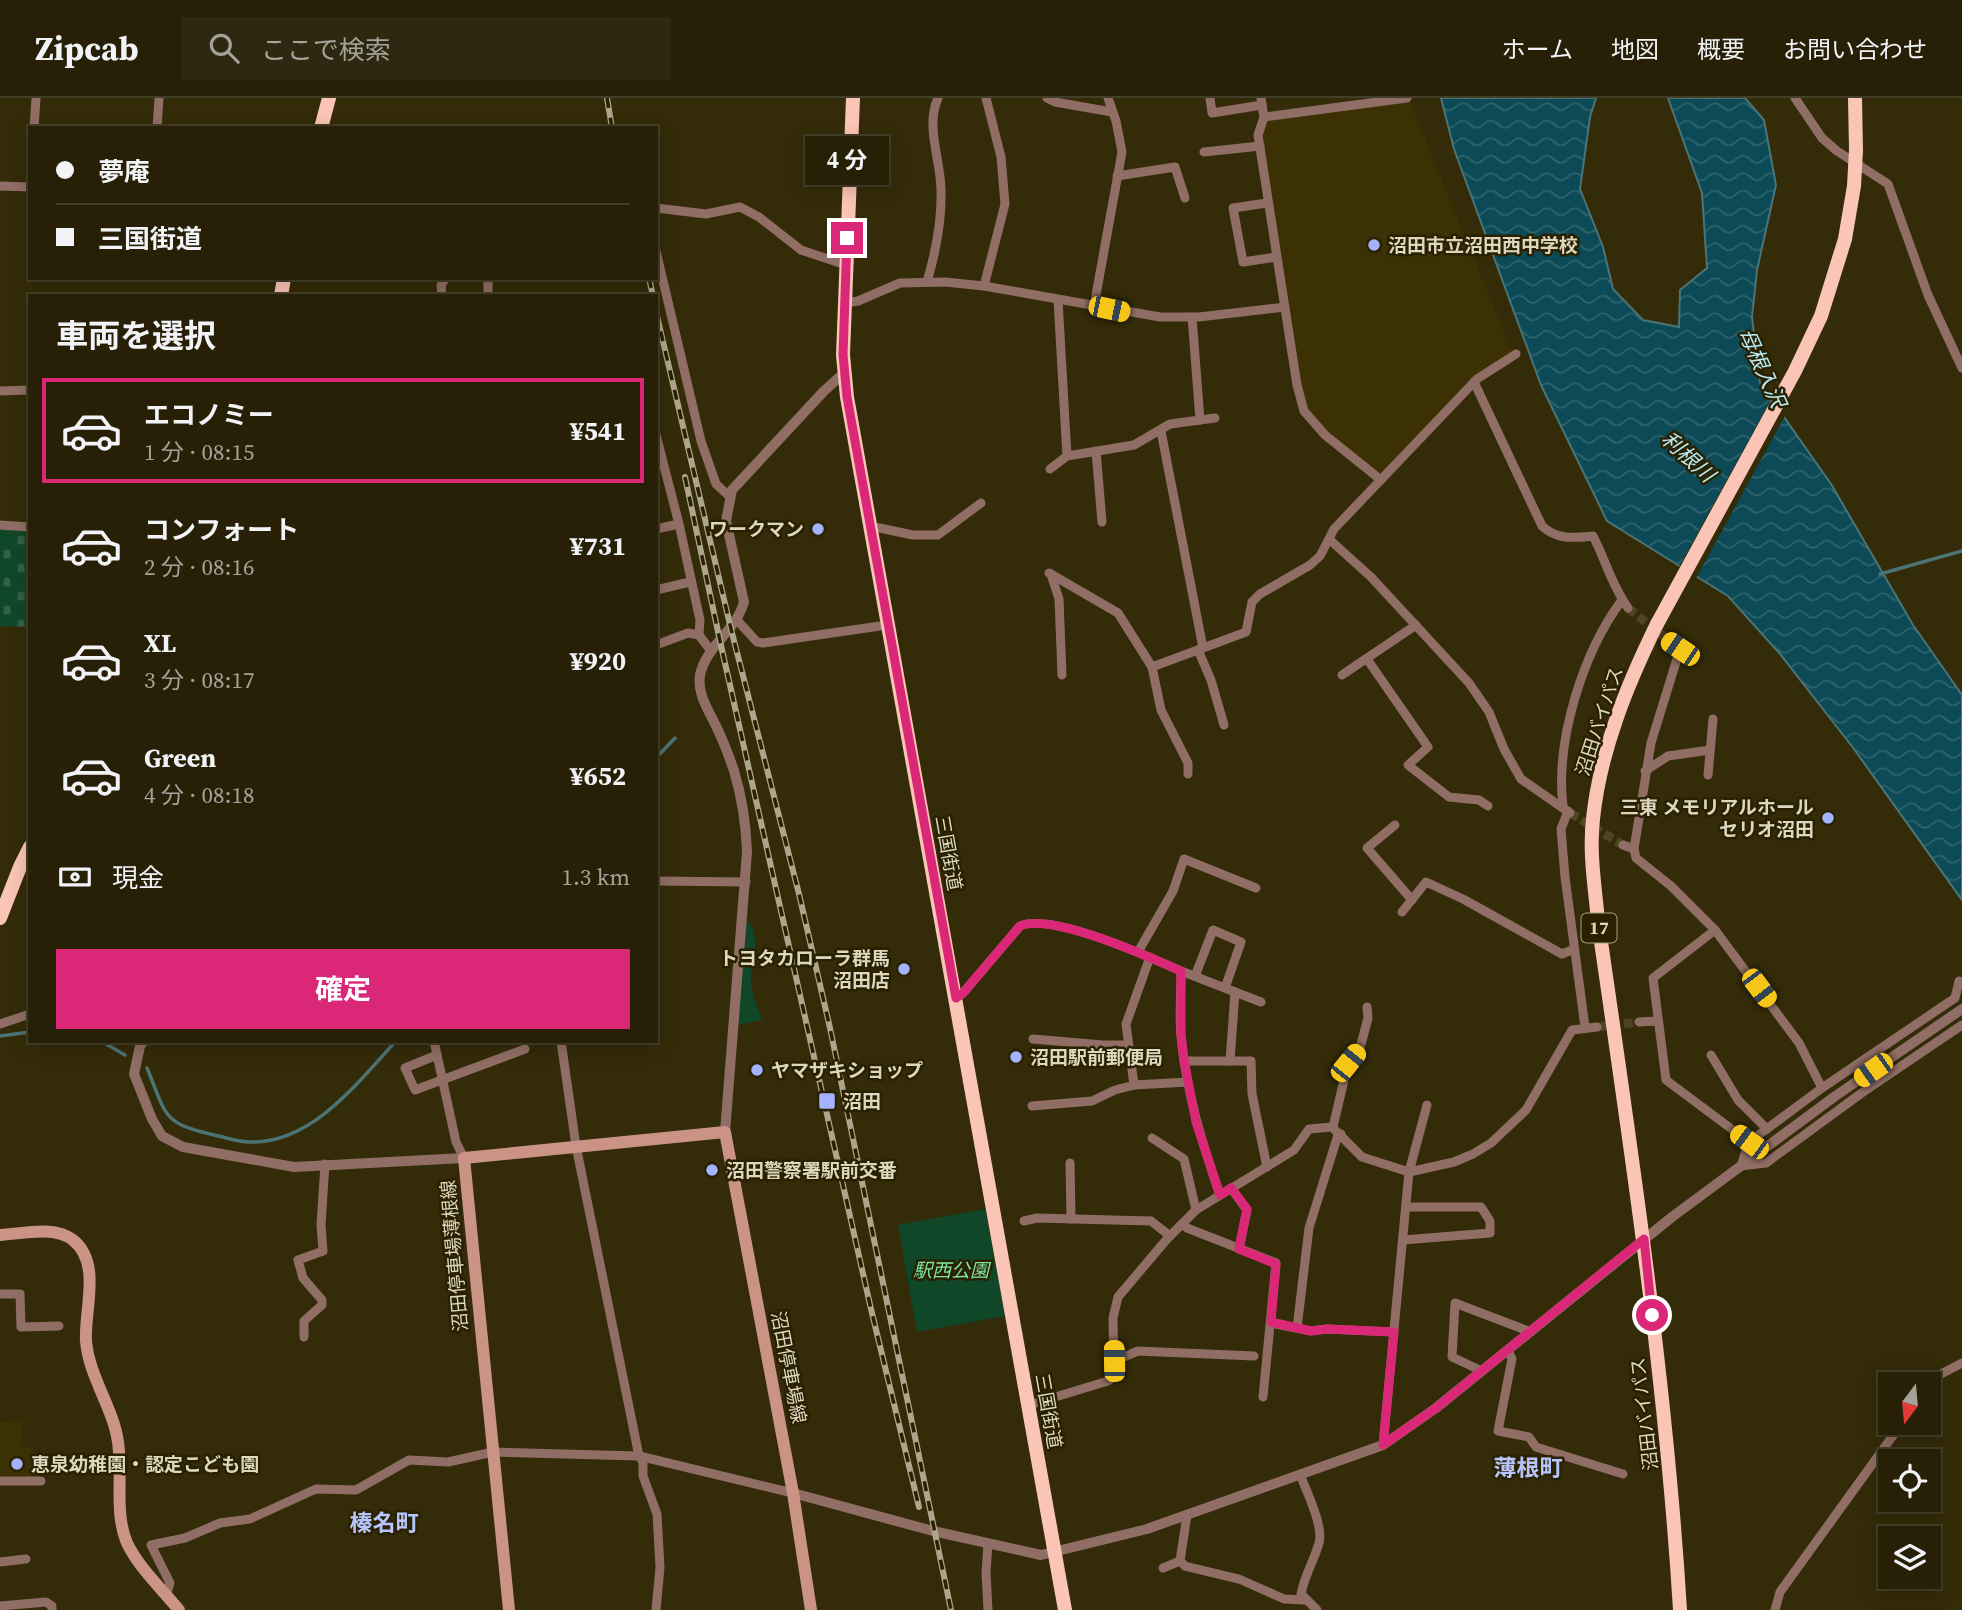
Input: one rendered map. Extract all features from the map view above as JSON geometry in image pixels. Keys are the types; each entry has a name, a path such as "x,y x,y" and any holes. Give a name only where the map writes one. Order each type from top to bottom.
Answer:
{"highway":[{"path":"322,126 329,98"},
{"name":"三国街道","path":"850,98 844,373 1065,1610"},
{"name":"沼田バイパス","path":"1680,1610 1673,1490 1644,1239 1598,921 1592,868 1592,832 1607,747 1629,686 1657,624 1795,371 1821,316 1845,239 1854,186 1855,98"},
{"path":"0,918 28,851"}],"main road":[{"name":"沼田停車場薄根線","path":"509,1610 464,1158 725,1132"},
{"name":"沼田停車場線","path":"725,1132 793,1493 811,1610"},
{"path":"0,1235 42,1232 59,1234 72,1240 86,1257 89,1279 87,1346 116,1429 122,1514 127,1541 138,1561 179,1610"}],"street":[{"path":"34,126 36,98"},
{"path":"156,126 159,98"},
{"path":"928,282 941,217 940,170 934,134 938,98"},
{"path":"984,286 988,279 1005,204 1002,158 986,98"},
{"path":"1047,98 1055,102 1112,111"},
{"path":"1094,306 1122,152 1108,98"},
{"path":"1210,98 1212,114 1261,101 1264,117 1258,135 1267,203 1297,386 1304,411 1325,435 1381,480"},
{"path":"1264,117 1345,102 1407,98"},
{"path":"1795,98 1822,138 1888,184 1928,295 1962,369"},
{"path":"1204,152 1259,145"},
{"path":"1117,176 1175,167 1185,198"},
{"path":"0,186 28,187"},
{"path":"1267,203 1233,208 1243,262 1276,257"},
{"path":"658,208 712,214 740,207 759,217 801,250 846,265"},
{"path":"658,259 701,441 716,484 721,492 730,497"},
{"path":"845,303 858,301 900,283 928,282 984,286 1144,316 1192,317 1284,307"},
{"path":"1058,300 1067,456"},
{"path":"1192,317 1200,420"},
{"path":"1152,667 1247,632 1252,602 1259,594 1310,565 1320,556 1334,529 1474,383 1516,354"},
{"path":"725,1132 746,882 747,837 735,774 699,689 702,668 705,659 737,620 744,602 726,522 732,490 844,373"},
{"path":"1474,383 1542,526 1553,535 1572,538 1593,536 1607,573 1625,604 1613,613 1587,664 1574,707 1562,778 1567,810 1561,829 1584,1027"},
{"path":"0,391 28,390"},
{"path":"1050,469 1067,456 1134,445 1170,424 1214,418"},
{"path":"1161,431 1200,649 1224,725"},
{"path":"1096,451 1102,522"},
{"path":"659,454 679,524 700,620 699,635 711,651"},
{"path":"870,526 913,535 938,535 981,503"},
{"path":"658,528 679,524"},
{"path":"0,525 28,527"},
{"path":"1330,540 1371,577 1469,683 1489,712 1504,749 1521,779 1567,810"},
{"path":"1062,675 1059,599 1050,573 1118,613 1152,667 1161,710 1188,763 1188,774"},
{"path":"658,590 690,582"},
{"path":"737,620 757,642 763,643 887,625"},
{"path":"1342,675 1416,625"},
{"path":"658,644 688,633 699,635"},
{"path":"1668,640 1680,649 1645,771 1634,849 1636,858 1671,886 1715,930 1799,1043 1822,1088"},
{"path":"1367,659 1428,747 1408,765 1449,797 1479,800 1488,806"},
{"path":"1708,775 1713,719"},
{"path":"1645,771 1668,756 1710,751"},
{"path":"1395,825 1367,848 1412,900"},
{"path":"1623,845 1634,849"},
{"path":"1138,952 1173,891 1184,859 1256,888"},
{"path":"658,881 746,882"},
{"path":"1402,912 1426,882 1562,954 1574,949"},
{"path":"956,998 1020,926 1027,923 1046,924 1105,940 1261,1002"},
{"path":"1195,976 1213,930 1241,942 1225,988"},
{"path":"1715,930 1653,978 1666,1080 1749,1142"},
{"path":"1134,1084 1126,1024 1150,957"},
{"path":"1181,971 1181,1034 1184,1060 1196,1122 1220,1195"},
{"path":"1958,1003 1959,981"},
{"path":"1230,1061 1235,992"},
{"path":"1741,1166 1749,1142 1822,1088 1958,1003"},
{"path":"166,1595 170,1583 150,1545 185,1538 219,1523 250,1519 316,1489 356,1490 409,1460 448,1462 493,1452 639,1456 1041,1555 1147,1529 1383,1445 1436,1408 1644,1239 1958,1003"},
{"path":"1333,1128 1348,1063 1360,1048 1368,1018 1367,1007"},
{"path":"0,1024 28,1015"},
{"path":"1639,1022 1657,1021"},
{"path":"1741,1166 1766,1163 1863,1091 1962,1024"},
{"path":"1029,1405 1114,1377 1112,1318 1118,1297 1196,1210 1294,1150 1309,1129 1333,1128 1362,1157 1409,1172 1454,1162 1491,1143 1526,1110 1572,1030 1597,1027"},
{"path":"1033,1039 1128,1045"},
{"path":"142,1043 134,1074 152,1119 162,1136 183,1147 294,1167 464,1158 456,1143 434,1043"},
{"path":"561,1043 576,1146 639,1456 643,1462 643,1476 657,1514 660,1567 656,1610"},
{"path":"437,1055 405,1068 415,1090 524,1049"},
{"path":"1711,1055 1738,1100 1767,1129"},
{"path":"1184,1060 1251,1061 1252,1094 1267,1167"},
{"path":"1032,1106 1091,1101 1134,1084 1188,1082"},
{"path":"1383,1445 1409,1172 1427,1105"},
{"path":"1297,1328 1309,1228 1337,1138 1341,1134"},
{"path":"1153,1138 1184,1160 1196,1210"},
{"path":"1070,1163 1071,1219"},
{"path":"304,1337 304,1321 322,1305 322,1300 303,1278 298,1259 323,1251 321,1226 325,1164"},
{"path":"1231,1188 1247,1209 1239,1249"},
{"path":"1403,1240 1490,1233 1490,1221 1481,1207 1406,1207"},
{"path":"1024,1222 1037,1218 1151,1221 1170,1236"},
{"path":"1182,1224 1186,1228 1276,1264 1263,1397"},
{"path":"0,1294 20,1294 20,1327 59,1325"},
{"path":"1482,1371 1452,1357 1455,1303 1531,1332"},
{"path":"1271,1322 1311,1331 1327,1329 1394,1332"},
{"path":"1114,1361 1138,1351 1254,1356"},
{"path":"1508,1351 1512,1359 1498,1431 1529,1437 1536,1447 1623,1474"},
{"path":"1941,1374 1962,1363"},
{"path":"1775,1610 1780,1592 1893,1435"},
{"path":"1300,1474 1320,1529 1320,1541 1304,1576 1301,1594 1317,1610"},
{"path":"0,1481 41,1481"},
{"path":"1180,1561 1187,1515"},
{"path":"988,1544 988,1610"},
{"path":"0,1562 26,1559"},
{"path":"1180,1561 1185,1566 1239,1579 1283,1599 1306,1600"},
{"path":"1163,1568 1180,1561"},
{"path":"0,1606 46,1602 52,1605 52,1609"}],"shaded area":[{"name":"沼田市立沼田西中学校","path":"1410,101 1512,352 1477,376 1384,473 1378,473 1323,429 1310,413 1301,385 1261,138 1264,124 1274,120"},
{"name":"恵泉幼稚園・認定こども園","path":"21,1421 21,1447 33,1448 35,1481 0,1481 0,1422"}],"green space":[{"path":"0,528 28,529 28,627 0,626"},
{"path":"745,918 754,933 751,982 762,1020 737,1025"},
{"name":"駅西公園","path":"985,1209 1005,1316 917,1332 898,1225"}],"water":[{"name":"利根川","path":"1441,98 1596,98 1590,117 1580,189 1603,247 1613,289 1643,320 1679,327 1680,290 1707,268 1702,193 1668,98 1745,98 1764,120 1776,185 1757,270 1752,317 1760,383 1831,484 1913,625 1962,695 1962,900 1854,749 1780,654 1728,596 1607,521 1541,385 1454,149"}],"pier":[{"path":"1773,396 1786,414 1695,580 1678,569"}],"waterway":[{"name":"母根入沢","path":"1880,574 1962,551"},
{"path":"658,756 675,738"},
{"path":"0,1036 28,1032"},
{"path":"104,1043 125,1055"},
{"path":"147,1068 164,1108 176,1122 238,1141 273,1140 294,1133 332,1108 394,1043"}],"tunnel":[{"path":"1628,608 1668,640"},
{"path":"1570,813 1623,845"},
{"path":"1597,1027 1639,1022"}],"railway":[{"path":"607,98 612,126"},
{"path":"649,280 653,294"},
{"path":"658,320 830,1028 951,1610"},
{"path":"685,477 871,1309 919,1507"}],"place":[{"name":"沼田市立沼田西中学校","path":"1374,245"},
{"name":"ワークマン","path":"818,529"},
{"name":"三東 メモリアルホール セリオ沼田","path":"1828,818"},
{"name":"トヨタカローラ群馬 沼田店","path":"904,969"},
{"name":"沼田駅前郵便局","path":"1016,1057"},
{"name":"ヤマザキショップ","path":"757,1070"},
{"name":"沼田","path":"827,1101"},
{"name":"沼田警察署駅前交番","path":"712,1170"},
{"name":"恵泉幼稚園・認定こども園","path":"17,1464"}],"district":[{"name":"薄根町","path":"1528,1468"},
{"name":"榛名町","path":"384,1523"}],"route":[{"path":"847,238 843,355 847,397 956,998 1020,926 1027,923 1046,924 1105,940 1181,971 1181,1034 1196,1122 1220,1195 1231,1188 1247,1209 1239,1249 1276,1264 1271,1322 1311,1331 1327,1329 1394,1332 1383,1445 1436,1408 1644,1239 1652,1315"}]}
